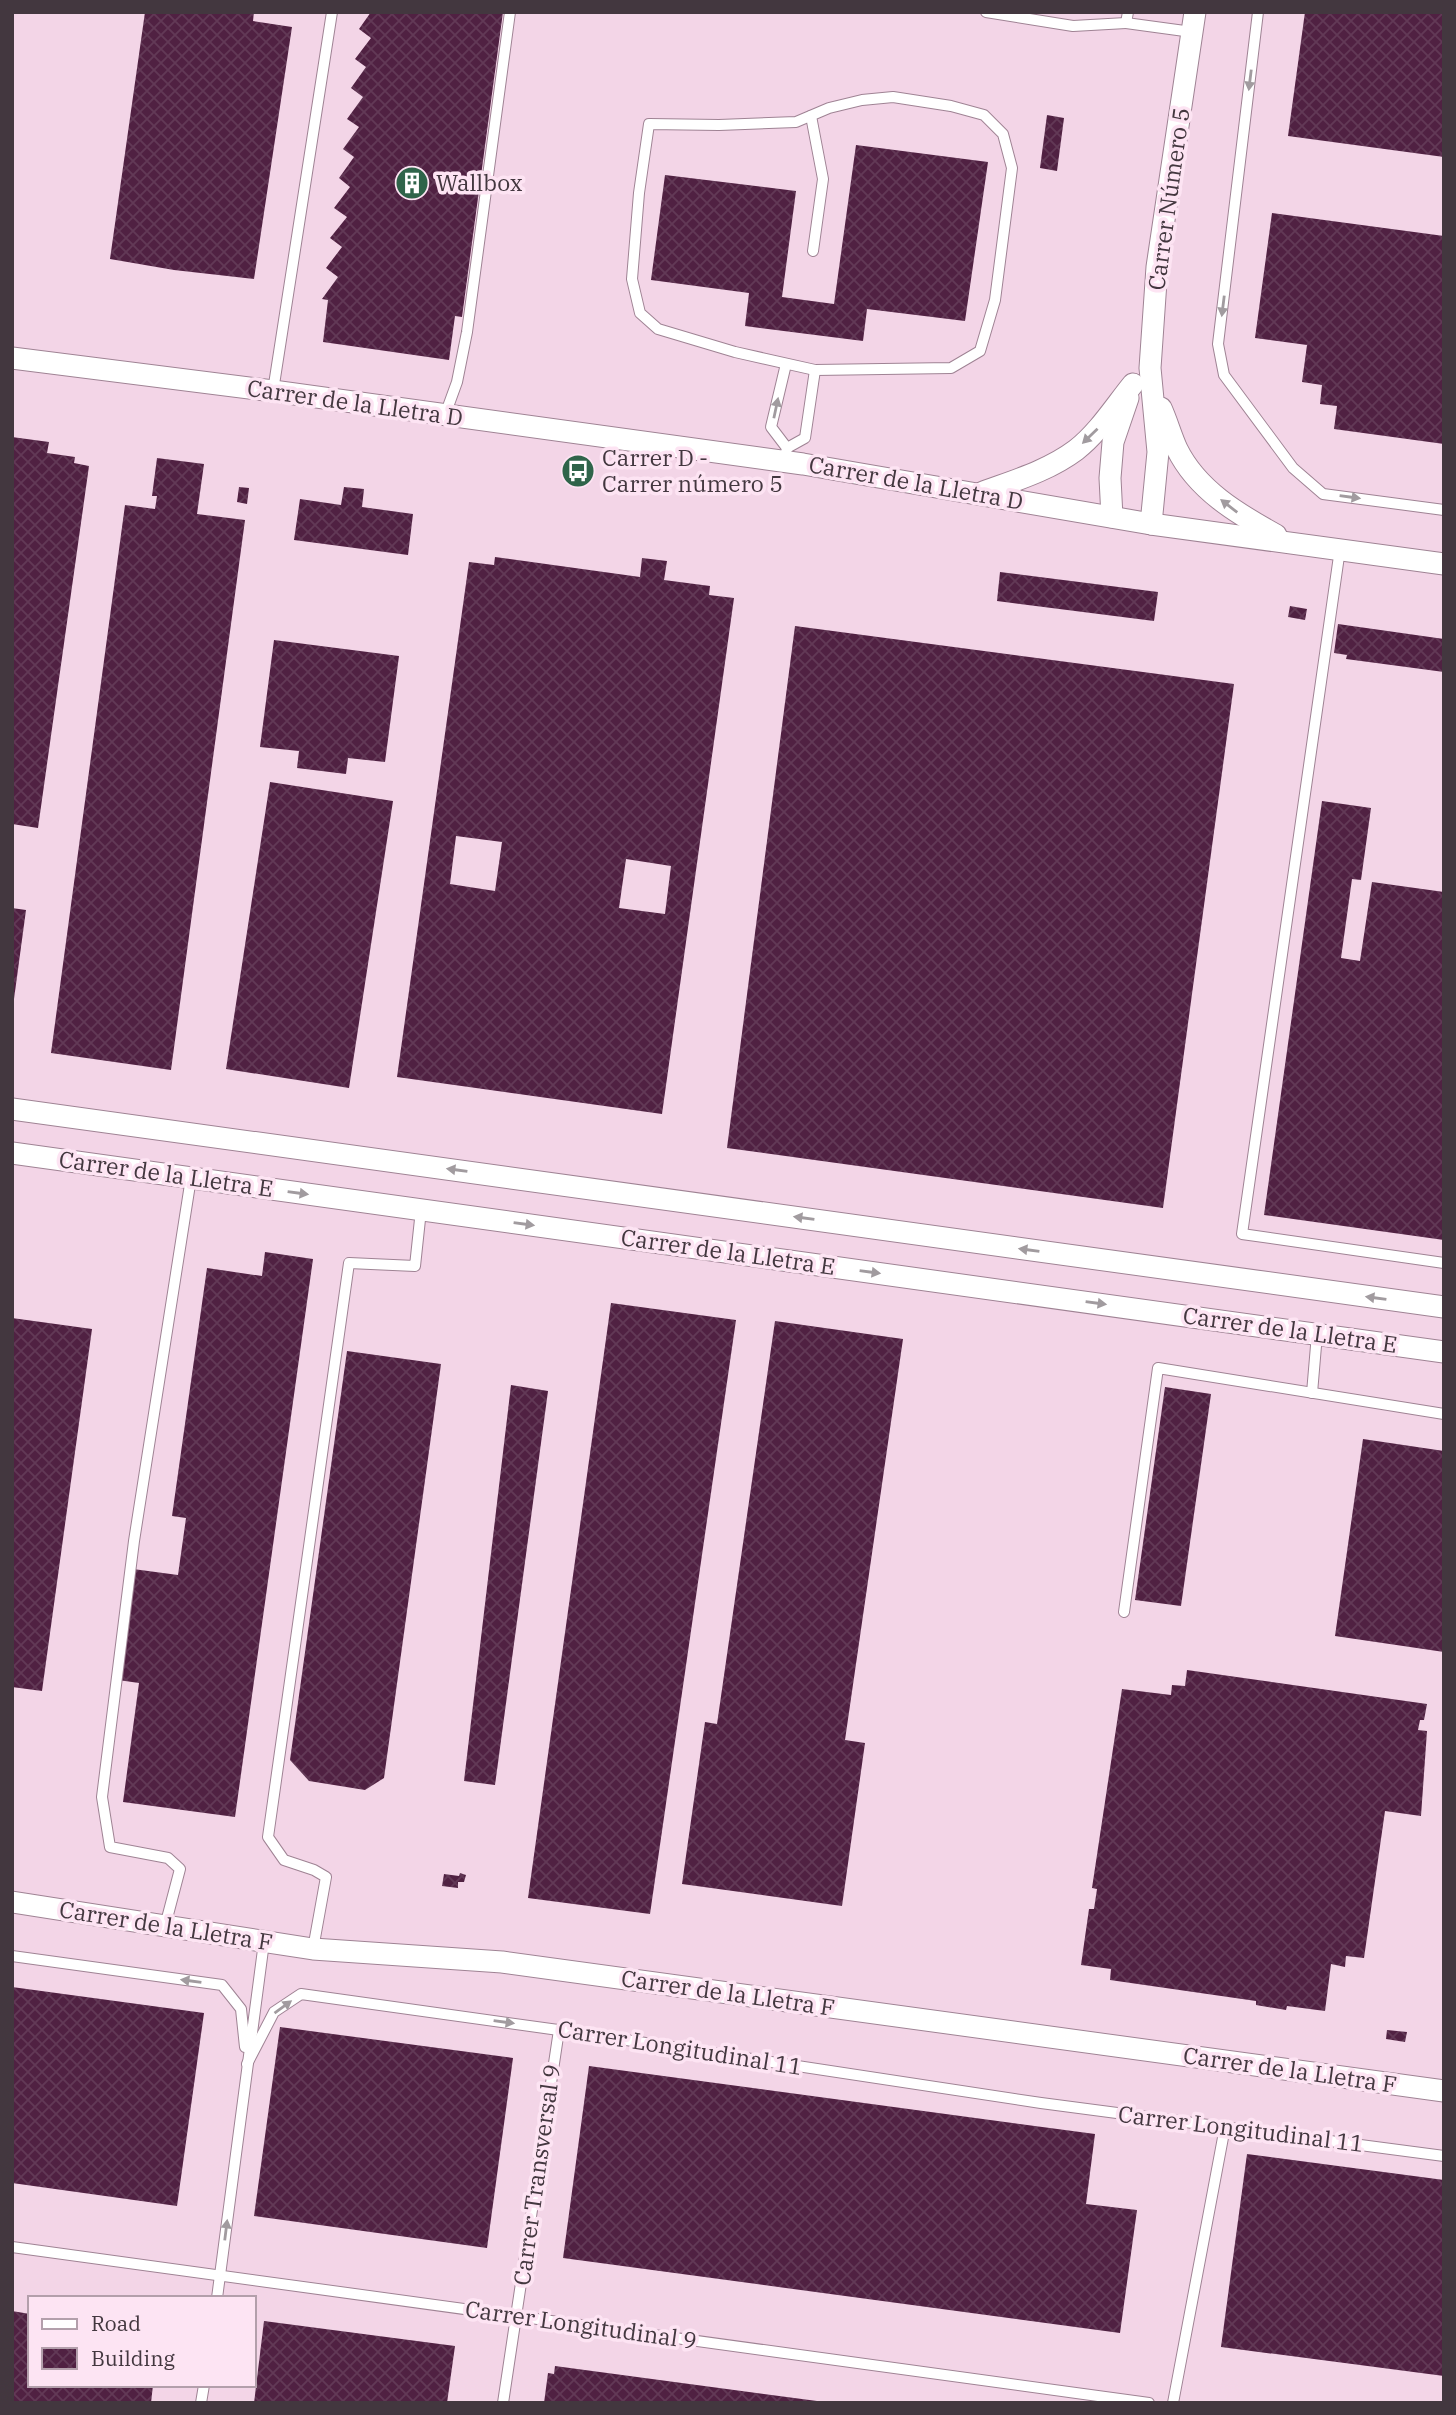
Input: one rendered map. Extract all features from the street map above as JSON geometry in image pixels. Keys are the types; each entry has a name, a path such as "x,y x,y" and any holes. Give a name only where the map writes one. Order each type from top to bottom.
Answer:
{"street":[{"name":"Carrer Número 5","path":"1142,385 1151,348 1157,267 1193,22"},
{"name":"Carrer de la Lletra D","path":"12,358 445,415 786,455 979,494 1151,524 1444,564"},
{"path":"979,494 1045,468 1075,450 1142,385"},
{"path":"1112,517 1110,478 1113,442 1142,385"},
{"path":"1142,385 1158,452 1151,524"},
{"path":"1142,385 1178,451 1200,481 1232,510 1287,542"},
{"name":"Carrer de la Lletra E","path":"12,1109 1444,1307"},
{"name":"Carrer de la Lletra E","path":"12,1153 1444,1352"},
{"name":"Carrer de la Lletra F","path":"12,1902 313,1949 502,1962 1444,2091"}],"lane":[{"path":"273,391 332,12"},
{"path":"445,415 457,382 467,332 510,12"},
{"path":"986,12 1073,26 1127,18 1193,22"},
{"path":"1258,12 1218,344 1224,375 1293,468 1323,494 1444,510"},
{"path":"893,97 951,106 984,115 1003,134 1012,168 995,300 980,351 951,368 815,370 786,364 658,329 640,313 632,279 639,193 649,124 796,122 829,108 862,100 893,97"},
{"path":"811,116 823,179 813,251"},
{"path":"786,364 771,427 786,455 805,438 815,370"},
{"path":"1340,549 1242,1234 1444,1263"},
{"path":"165,1926 180,1869 168,1858 110,1847 102,1797 134,1541 191,1178"},
{"path":"313,1949 326,1877 284,1860 268,1837 349,1263 415,1266 421,1210"},
{"path":"1312,1393 1317,1334"},
{"path":"1124,1612 1158,1368 1444,1414"},
{"path":"217,2296 264,1942"},
{"path":"12,1956 222,1985 241,2009 247,2064"},
{"name":"Carrer Longitudinal 11","path":"247,2064 274,2012 301,1994 1041,2103 1444,2156"},
{"name":"Carrer Transversal 9","path":"503,2403 559,2030"},
{"path":"1173,2403 1225,2127"},
{"name":"Carrer Longitudinal 9","path":"12,2248 1149,2403"}],"building":[{"path":"145,12 254,12 253,21 292,27 254,279 110,259"},
{"name":"Wallbox","path":"371,12 503,12 462,317 455,316 449,360 323,342 328,300 322,299 338,277 326,268 342,247 330,238 347,217 334,208 350,187 339,178 354,157 343,149 359,127 347,119 363,97 351,88 366,67 355,59 371,38 359,29"},
{"path":"1305,12 1444,12 1444,157 1288,136"},
{"path":"1047,115 1064,118 1057,171 1040,168"},
{"path":"856,145 988,162 965,321 867,309 863,341 745,326 749,293 651,280 665,175 796,191 782,297 834,304"},
{"path":"1272,213 1444,236 1444,444 1334,429 1337,406 1320,404 1322,385 1302,382 1307,345 1255,338"},
{"path":"12,437 49,442 47,453 75,457 74,463 89,466 38,828 12,824"},
{"path":"157,458 204,464 197,514 245,520 171,1070 51,1053 125,505 155,509 157,496 152,496"},
{"path":"239,487 249,488 247,504 237,502"},
{"path":"344,487 364,489 362,507 413,514 408,555 294,540 300,499 341,505"},
{"path":"495,557 640,577 642,558 667,561 664,580 710,586 709,595 734,598 662,1114 397,1077 469,562 494,565","holes":["456,836 502,842 495,891 450,884","626,859 671,866 665,914 619,908"]},
{"path":"1000,572 1158,592 1154,621 997,601"},
{"path":"1290,606 1307,609 1305,620 1288,617"},
{"path":"1338,624 1444,639 1444,672 1346,659 1347,655 1334,653"},
{"path":"795,626 1234,684 1163,1208 727,1148"},
{"path":"274,640 399,656 385,762 348,758 346,774 297,768 299,751 260,747"},
{"path":"270,782 393,801 349,1088 226,1069"},
{"path":"1322,801 1371,808 1361,880 1352,879 1341,958 1360,961 1372,882 1444,892 1444,1240 1264,1215"},
{"path":"12,908 26,910 14,999 12,999"},
{"path":"265,1252 313,1259 235,1817 123,1802 139,1683 118,1680 133,1569 178,1575 186,1518 172,1516 207,1268 262,1276"},
{"path":"611,1303 736,1320 650,1914 528,1898"},
{"path":"12,1318 92,1329 42,1691 12,1687"},
{"path":"775,1321 903,1339 845,1740 865,1743 842,1906 682,1884 705,1722 717,1724"},
{"path":"347,1351 441,1364 384,1778 365,1790 309,1781 290,1760"},
{"path":"511,1385 548,1391 495,1785 464,1781"},
{"path":"1165,1387 1211,1394 1181,1606 1135,1600"},
{"path":"1363,1439 1444,1451 1444,1652 1335,1636"},
{"path":"1187,1670 1427,1704 1424,1720 1420,1720 1418,1730 1427,1731 1421,1816 1385,1811 1364,1958 1346,1956 1345,1967 1331,1964 1325,2011 1287,2006 1286,2010 1256,2005 1256,2001 1110,1980 1111,1969 1081,1965 1089,1909 1094,1909 1097,1889 1092,1888 1122,1689 1171,1695 1172,1685 1185,1686"},
{"path":"460,1873 466,1875 464,1882 458,1882 458,1888 442,1886 444,1874 459,1876"},
{"path":"12,1987 204,2013 177,2206 12,2183"},
{"path":"280,2027 513,2058 487,2248 254,2216"},
{"path":"1387,2030 1407,2032 1405,2042 1386,2039"},
{"path":"589,2066 1095,2134 1086,2204 1137,2210 1120,2333 563,2258"},
{"path":"1247,2154 1444,2180 1444,2376 1221,2347"},
{"path":"12,2311 28,2314 28,2387 153,2387 151,2403 12,2403"},
{"path":"264,2321 455,2346 447,2403 254,2403"},
{"path":"555,2366 817,2403 544,2403 548,2373 554,2374"}],"place":[{"name":"Wallbox","path":"412,183"},
{"name":"Carrer D - Carrer número 5","path":"578,471"}]}
